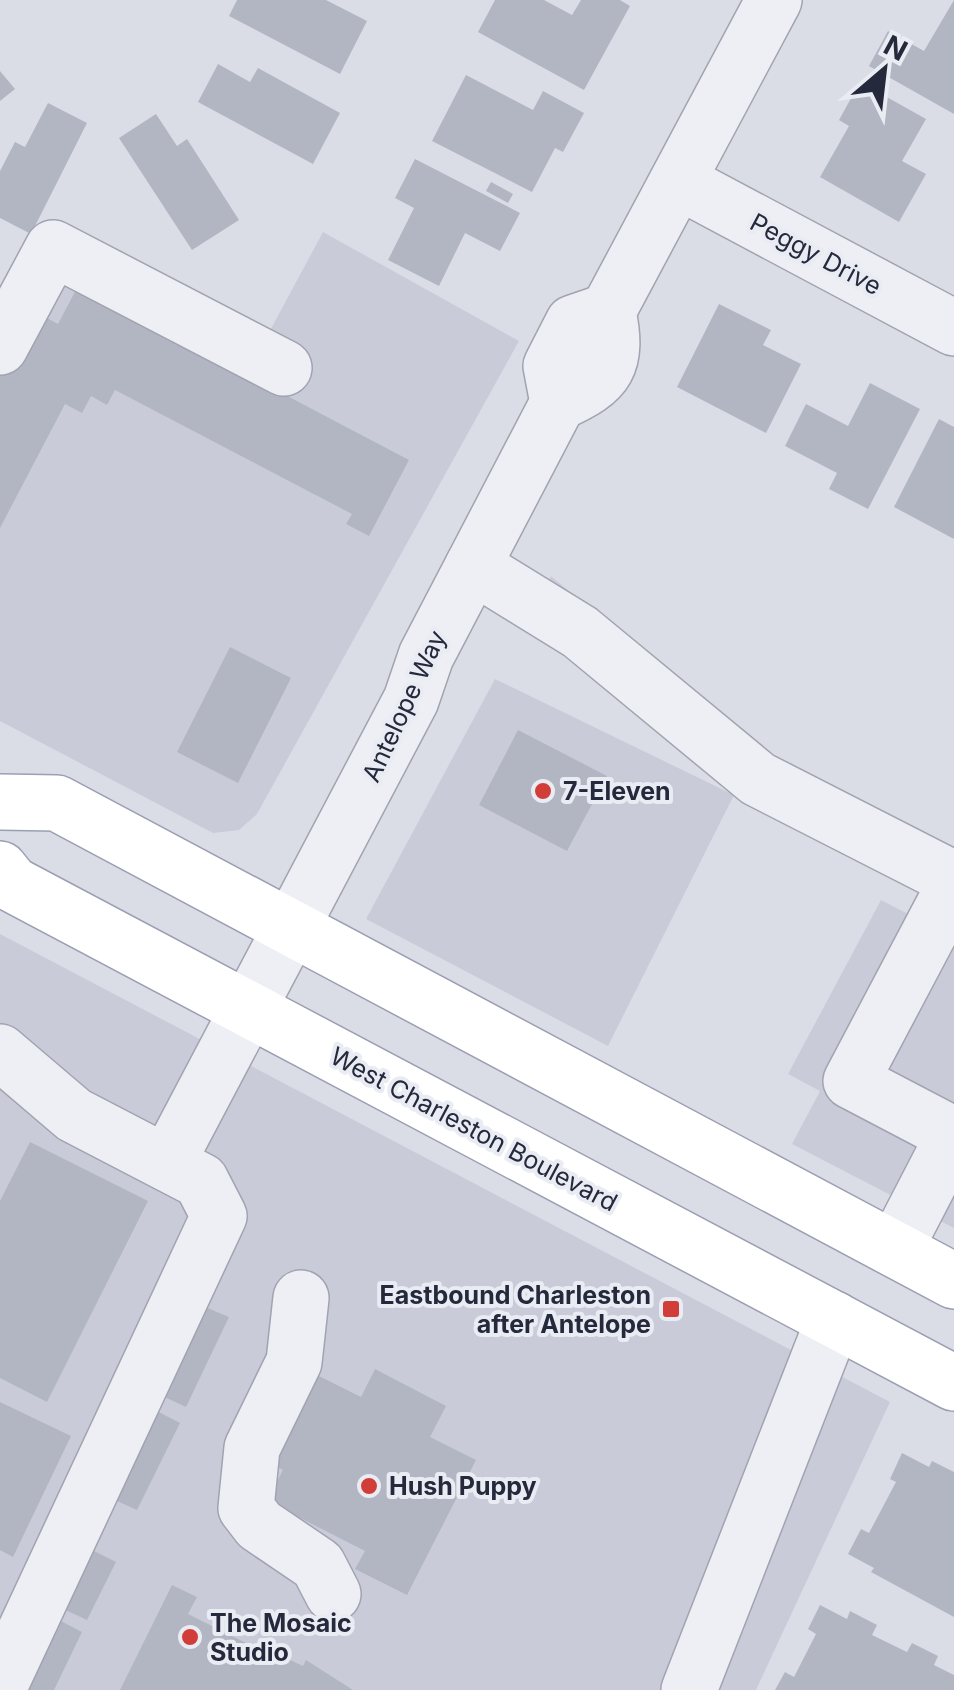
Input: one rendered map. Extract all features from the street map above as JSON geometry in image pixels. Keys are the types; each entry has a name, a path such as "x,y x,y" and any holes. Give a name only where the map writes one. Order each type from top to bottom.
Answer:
{"main road":[{"path":"0,802 57,803 954,1281"},
{"name":"West Charleston Boulevard","path":"0,869 12,884 954,1382"}],"street":[{"name":"Antelope Way","path":"167,1163 411,700 426,656 558,403 551,366 574,323 608,311 774,0"},
{"name":"Peggy Drive","path":"678,180 954,328"},
{"path":"0,347 53,248 284,368"},
{"path":"473,566 580,632 758,778 954,882 851,1081 954,1135 894,1250"},
{"path":"0,1052 74,1115 201,1181 219,1216 0,1685"},
{"path":"302,1298 294,1362 252,1448 246,1508 258,1525 318,1565 333,1594"},
{"path":"690,1690 834,1319"}],"shaded area":[{"path":"48,221 266,338 323,232 519,341 257,814 239,830 213,833 0,721 0,310"},
{"path":"551,576 761,753 954,855 954,1228 792,1144 820,1091 788,1074 881,900 912,916 925,892 528,620"},
{"path":"495,679 734,795 608,1046 366,919"},
{"path":"0,934 890,1402 756,1690 0,1690"}],"building":[{"path":"237,0 326,0 367,21 340,74 229,16"},
{"path":"495,0 544,0 572,15 581,0 620,0 630,6 584,90 478,32"},
{"path":"954,0 954,114 869,66 888,31 924,51"},
{"path":"218,64 250,82 258,68 340,113 313,164 198,102"},
{"path":"0,71 15,89 0,101"},
{"path":"466,75 533,110 543,91 584,113 563,152 555,148 532,192 432,141"},
{"path":"860,82 926,119 902,161 926,174 899,222 820,177 849,126 839,120"},
{"path":"48,103 87,123 31,234 0,218 0,171 15,142 25,147"},
{"path":"156,114 177,146 187,139 239,220 192,250 119,138"},
{"path":"415,159 520,213 500,251 465,233 439,286 388,260 414,208 395,198"},
{"path":"491,182 513,194 508,203 486,191"},
{"path":"78,286 409,460 369,536 346,524 352,514 115,390 107,405 91,396 82,413 65,404 0,528 0,376 34,311 58,324"},
{"path":"719,304 771,330 763,345 801,364 766,433 677,387"},
{"path":"870,383 920,409 868,509 829,489 837,473 785,446 806,404 848,426"},
{"path":"939,419 954,427 954,539 894,507"},
{"path":"230,647 291,678 238,783 177,752"},
{"name":"7-Eleven","path":"518,730 607,776 567,851 479,805"},
{"path":"30,1142 148,1201 47,1402 0,1378 0,1201"},
{"path":"198,1304 229,1317 186,1407 156,1393"},
{"name":"Hush Puppy","path":"375,1369 446,1406 430,1437 476,1460 407,1595 355,1569 365,1551 267,1501 283,1470 271,1464 317,1375 361,1397"},
{"path":"0,1402 71,1436 13,1557 0,1550"},
{"path":"151,1408 180,1423 137,1510 108,1497"},
{"path":"902,1453 929,1467 932,1461 954,1472 954,1617 871,1572 874,1568 848,1554 861,1529 869,1533 896,1482 890,1479"},
{"path":"86,1547 116,1562 87,1620 57,1606"},
{"name":"The Mosaic Studio","path":"172,1585 197,1597 188,1614 288,1664 290,1660 303,1666 306,1660 353,1690 120,1690"},
{"path":"820,1605 847,1619 850,1611 877,1625 872,1635 907,1652 912,1643 938,1656 934,1665 954,1675 954,1690 775,1690 785,1672 794,1677 816,1634 808,1629"},
{"path":"53,1617 82,1632 54,1690 17,1690"}],"place":[{"name":"7-Eleven","path":"543,791"},
{"name":"Eastbound Charleston after Antelope","path":"671,1309"},
{"name":"Hush Puppy","path":"369,1486"},
{"name":"The Mosaic Studio","path":"190,1637"}]}
